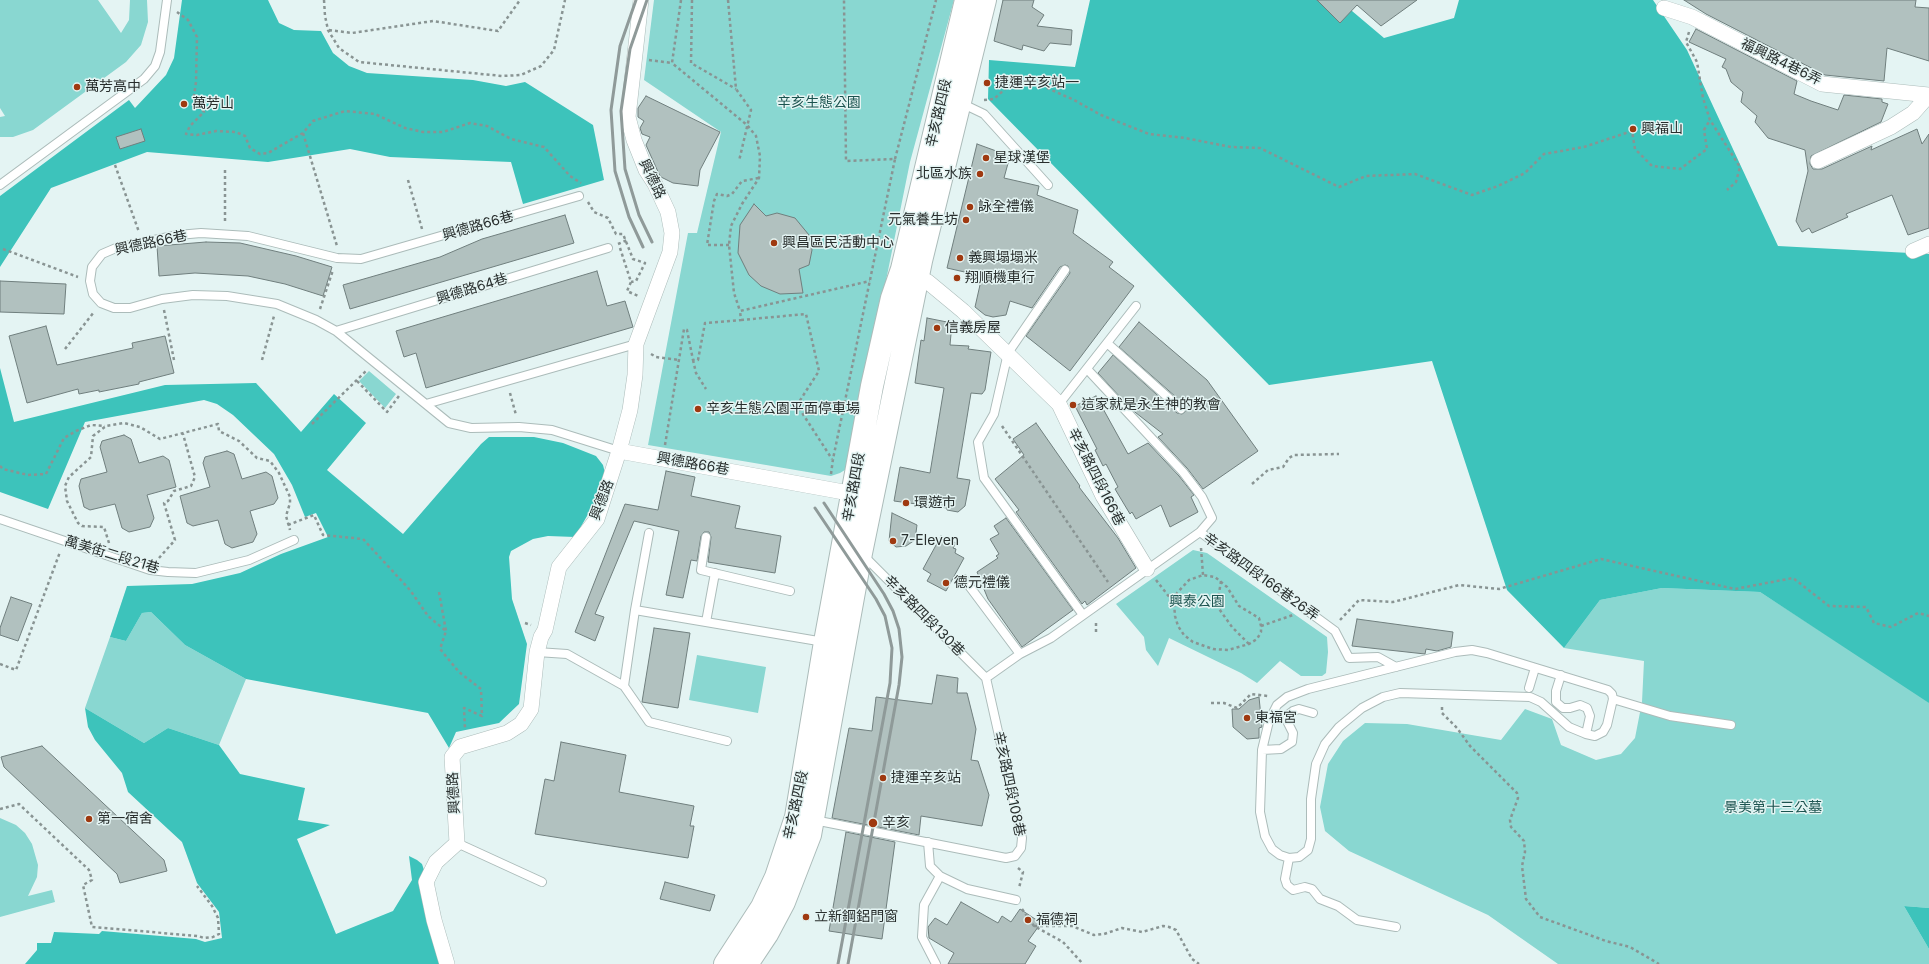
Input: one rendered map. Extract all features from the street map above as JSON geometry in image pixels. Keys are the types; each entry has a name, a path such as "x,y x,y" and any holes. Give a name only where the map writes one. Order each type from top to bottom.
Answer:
{"main road":[{"name":"辛亥路四段","path":"910,273 966,0"},
{"name":"辛亥路四段","path":"725,964 762,907 805,818 861,553 863,495 872,386 892,298 910,273 960,103 985,0"},
{"name":"辛亥路四段","path":"747,964 767,934 784,902 799,868 825,642 863,495"}],"street":[{"name":"興德路","path":"457,843 452,757 460,747 507,733 521,724 531,709 537,652 541,637 545,630 559,567 597,519 619,451 632,398 635,375 636,344 670,252 672,233 668,212 655,184 646,170 634,140 628,117 642,0"},
{"name":"福興路4巷6弄","path":"1664,8 1692,18 1822,84 1929,96"},
{"name":"福興路4巷6弄","path":"1818,161 1891,127 1913,113 1929,96"},
{"path":"1913,251 1929,244"},
{"name":"辛亥路四段166巷","path":"910,273 928,282 963,311 1059,404 1103,496 1147,569"},
{"name":"興德路66巷","path":"619,451 863,495"},
{"path":"447,964 434,920 426,882 436,862 457,843"}],"lane":[{"path":"0,185 144,79 155,66 160,52 166,2"},
{"path":"960,103 984,114 1048,186"},
{"name":"興德路66巷","path":"90,281 92,267 102,254 116,248 143,242 201,233 226,233 248,236 337,258 360,260 579,196"},
{"name":"興德路64巷","path":"336,331 608,248"},
{"path":"1065,270 1008,353 994,414 978,442 984,478 1083,615"},
{"path":"90,281 93,294 101,303"},
{"name":"興德路66巷","path":"101,303 114,308 130,308 162,299 193,295 227,296 277,304 316,320 336,331 450,423 460,427 552,430 619,451"},
{"path":"1059,404 1136,306"},
{"path":"1107,343 1181,409"},
{"path":"426,404 636,344"},
{"path":"1087,369 1183,472 1202,497 1212,518 1200,532"},
{"name":"萬美街二段21巷","path":"0,519 150,570 196,573 249,560 294,540"},
{"name":"辛亥路四段166巷26弄","path":"986,678 1020,654 1051,638 1200,532 1335,631 1350,658 1378,657 1396,667"},
{"path":"624,686 634,610 649,533"},
{"path":"706,537 701,570 790,591"},
{"name":"辛亥路四段130巷","path":"861,553 986,678"},
{"path":"706,622 716,573"},
{"path":"964,579 1020,654"},
{"path":"634,610 825,642"},
{"path":"1472,650 1608,690 1612,694 1613,699 1607,725 1603,732 1595,736 1568,727 1541,702 1530,697 1400,693 1383,697 1362,708 1339,727 1325,744 1316,764 1311,799 1310,839 1308,850 1299,857 1289,858 1280,855 1272,848 1262,824 1260,812 1262,750 1269,721 1277,705 1287,697 1308,690 1396,667 1455,652 1472,650"},
{"path":"537,652 566,654 624,686 648,722 727,741"},
{"path":"1529,688 1535,668"},
{"path":"1561,675 1556,691 1556,702 1563,708 1570,708 1580,705 1588,708 1590,716 1586,734"},
{"name":"辛亥路四段108巷","path":"986,678 1022,838 1021,848 1015,856 1006,858"},
{"path":"1613,699 1670,716 1731,725"},
{"path":"1262,750 1281,749 1292,742 1292,733 1287,721 1288,716 1293,711 1299,709 1313,713"},
{"path":"805,818 1006,858"},
{"path":"928,842 930,866 940,876 967,888 1016,900"},
{"path":"457,843 542,882"},
{"path":"1289,858 1285,879 1287,885 1293,890 1305,887 1312,889 1320,899 1338,906 1357,920 1396,927"},
{"path":"936,964 922,937 924,905 940,876"}],"path":[{"path":"324,0 328,30 339,48 359,62 502,76 521,75 540,66 554,50 565,0"},
{"path":"328,30 352,33 434,21 498,31 520,0"},
{"path":"672,62 681,0"},
{"path":"692,0 691,63 736,89 751,110 739,161"},
{"path":"728,0 736,89"},
{"path":"844,0 846,161 895,159"},
{"path":"824,472 831,474 895,159 936,0"},
{"path":"166,2 188,20 197,37 196,82 194,96 204,112 190,126 186,134 197,135 216,131 236,132 245,136 250,148 260,154 268,153 303,133 313,122 345,111 375,114 405,128 423,132 443,132 470,123 487,126 511,138 544,147 570,176 586,187 579,196 590,204 594,212 608,218 616,234 623,234 633,258 645,262 636,281 631,282"},
{"path":"1692,18 1686,42 1697,62 1703,98 1710,120 1740,167 1736,182 1727,190"},
{"path":"635,58 672,62 747,125 756,136 760,156 759,178 742,204 731,226 729,245 734,293 740,311 741,320"},
{"path":"982,100 994,99 1014,81 1027,79 1074,100 1101,115 1149,134 1185,138 1231,147 1260,148 1339,187 1366,176 1415,174 1472,195 1498,186 1525,173 1544,154 1584,147 1632,131 1635,149 1652,166 1680,169 1706,149 1704,130 1710,120"},
{"path":"303,133 337,246 337,258 316,320"},
{"path":"115,164 143,242"},
{"path":"225,170 226,233"},
{"path":"729,245 707,245 716,194 727,196 732,194 742,181 759,178"},
{"path":"408,180 426,241"},
{"path":"619,243 631,282 627,291 651,302"},
{"path":"3,249 90,281"},
{"path":"740,311 870,281"},
{"path":"162,299 174,360"},
{"path":"65,348 101,303"},
{"path":"262,360 277,304"},
{"path":"693,360 698,360 705,323 806,314 819,370 797,405 833,459"},
{"path":"665,445 684,329 687,330 696,373 706,389"},
{"path":"636,344 656,357 679,360"},
{"path":"312,424 375,363"},
{"path":"357,381 387,412 406,387"},
{"path":"506,381 519,428"},
{"path":"994,414 1115,592"},
{"path":"0,466 3,469 28,475 46,474 64,438 91,425 106,426 124,423 140,427 160,440 218,424 220,431 239,441 257,458 270,461 279,473 290,497 290,504 286,516 294,540"},
{"path":"106,426 94,436 92,441 91,457 69,477 65,486 65,494 78,523 82,526 104,527 113,557"},
{"path":"150,570 175,540 164,503 168,501 174,491 191,486 195,477 183,434"},
{"path":"657,444 672,447"},
{"path":"1252,484 1272,468 1283,467 1289,458 1294,455 1338,454"},
{"path":"288,525 314,515 323,535 363,539 410,590 428,616 446,631"},
{"path":"1200,532 1203,575"},
{"path":"0,664 16,670 64,541"},
{"path":"1330,627 1345,616 1359,600 1393,602 1459,585 1499,588 1601,559 1735,589 1793,578 1829,606 1866,607 1874,624 1891,627 1918,613 1929,616"},
{"path":"1147,569 1174,603 1217,606"},
{"path":"1203,575 1215,577 1221,580 1239,606 1255,614 1259,618 1261,626 1261,632 1257,639 1248,644 1228,650 1213,649 1193,642 1184,635 1178,626 1175,616 1174,603 1177,593 1182,586 1195,577 1203,575"},
{"path":"1221,580 1217,606 1232,627 1248,644"},
{"path":"439,592 446,631 440,649 459,672 481,688 482,716 464,708 466,727 460,747"},
{"path":"1261,626 1307,610"},
{"path":"1211,703 1224,703 1236,708 1252,694"},
{"path":"1441,694 1442,713 1457,728 1470,746 1517,793 1518,798 1510,820 1511,827 1524,841 1525,852 1522,866 1526,898 1540,917 1606,941 1630,947 1659,964"},
{"path":"0,809 19,804 89,870 92,880 83,885 92,927 213,938 219,934 218,918 212,906 197,886"},
{"path":"1006,858 1023,872 1016,900 1034,926 1063,942 1083,964"},
{"path":"1034,926 1072,926 1094,935 1104,934 1122,928 1142,932 1163,926 1169,927 1176,930 1192,959 1199,964"}],"green space":[{"path":"0,0 98,0 121,33 129,20 130,0 147,0 148,22 141,45 126,62 33,130 13,137 0,137 0,117 5,116 0,108"},
{"name":"辛亥生態公園","path":"654,0 954,0 910,162 848,468 840,473 831,476 648,445 688,233 697,233 721,132 644,80"},
{"path":"369,371 396,394 385,408 359,381"},
{"name":"興泰公園","path":"1193,550 1207,553 1327,637 1328,652 1326,673 1322,676 1301,676 1280,661 1257,683 1241,673 1169,638 1158,666 1146,650 1144,637 1116,604"},
{"name":"景美第十三公墓","path":"1662,588 1760,592 1927,700 1929,703 1929,908 1904,906 1929,949 1929,964 1558,964 1488,915 1349,851 1325,831 1320,807 1328,764 1343,741 1365,723 1407,724 1501,740 1525,709 1552,719 1561,745 1596,760 1621,754 1635,738 1642,702 1644,661 1564,648 1600,600"},
{"path":"151,612 185,645 246,679 219,745 168,728 144,743 85,708 110,637 126,641 142,613"},
{"path":"697,655 766,667 758,713 689,700"},
{"path":"0,818 16,825 25,833 32,844 38,865 37,877 28,896 52,890 55,902 0,917"}],"shaded area":[{"path":"182,0 268,0 279,23 294,30 321,31 333,53 349,66 367,73 473,80 506,86 525,82 593,125 604,180 523,204 511,162 390,157 350,149 268,162 147,152 51,188 0,267 0,196 129,100 135,108 166,75 174,58"},
{"path":"1090,0 1339,0 1384,38 1454,18 1459,0 1653,0 1687,50 1778,246 1929,254 1929,703 1760,592 1662,588 1600,600 1564,648 1507,590 1432,361 1269,385 988,99 989,60 1075,67"},
{"path":"0,368 14,422 165,385 256,383 301,432 334,394 366,423 327,470 403,534 481,444 489,437 534,437 563,443 596,456 603,465 605,473 599,495 575,537 548,536 533,539 511,551 509,557 512,599 527,644 519,704 499,723 456,732 449,748 428,713 246,679 185,645 151,612 142,613 126,641 110,637 127,586 192,584 240,573 281,554 328,537 316,513 305,517 292,485 274,454 233,415 217,404 204,400 85,422 48,509 0,492"},
{"path":"85,708 144,743 168,728 219,745 240,774 305,788 298,820 330,825 297,839 336,934 393,911 412,880 409,856 417,860 422,864 424,870 422,877 440,964 25,964 37,950 37,943 51,943 54,932 99,934 102,931 196,939 205,942 222,938 219,912 197,883 182,842 128,792 122,773 95,740 88,727"},
{"path":"1904,906 1929,908 1929,949"}],"building":[{"path":"1003,0 1034,0 1032,7 1044,15 1037,26 1072,30 1071,45 1050,43 1044,51 1023,45 1022,50 994,41"},
{"path":"1317,0 1417,0 1381,26 1357,5 1340,23"},
{"path":"1684,0 1916,0 1915,7 1929,8 1929,61 1887,48 1884,81 1825,75 1706,14"},
{"path":"1696,29 1797,81 1794,94 1811,101 1838,110 1844,95 1882,99 1882,102 1888,104 1881,122 1811,156 1810,164 1813,169 1822,169 1872,146 1871,150 1917,129 1922,144 1929,134 1929,228 1908,235 1892,195 1846,214 1848,217 1812,233 1809,228 1802,232 1796,221 1808,171 1805,150 1768,138 1755,122 1757,116 1741,102 1743,92 1731,82 1726,69 1722,67 1726,59 1689,42"},
{"path":"646,96 720,132 700,170 698,186 673,183 661,177 659,174 646,145 650,137 642,134 640,128 644,121 638,117 638,108"},
{"path":"141,129 145,141 120,149 116,137"},
{"path":"977,144 1010,156 1004,178 1039,186 1037,195 1078,210 1073,233 1113,262 1109,267 1134,286 1070,371 1026,336 1070,273 1068,266 1065,265 1060,267 1032,308 1010,301 1006,315 993,317 985,315 975,307 982,276 947,268"},
{"name":"興昌區民活動中心","path":"754,204 766,216 777,213 795,218 809,235 812,250 809,265 799,269 803,293 780,294 761,286 749,275 738,253 740,225"},
{"path":"565,215 574,243 350,309 343,285 440,257 482,239"},
{"path":"206,242 240,243 296,256 332,267 323,296 285,284 248,276 195,273 159,276 157,246"},
{"path":"597,271 607,306 625,301 633,327 426,388 416,353 404,357 396,331"},
{"path":"0,281 66,284 64,314 0,312"},
{"path":"927,318 952,323 950,345 969,346 968,349 991,352 985,390 982,394 971,393 957,478 970,480 965,506 958,512 947,510 947,508 894,501 900,467 930,473 944,388 915,383 921,340 924,341"},
{"path":"1139,322 1207,380 1258,451 1203,489 1187,468 1158,437 1163,434 1131,409 1098,373 1113,355 1177,413 1182,414 1185,412 1185,405 1119,347"},
{"path":"46,326 57,365 133,348 132,343 165,336 174,373 139,382 139,384 99,392 99,390 79,394 78,389 27,403 9,336"},
{"path":"1096,396 1128,454 1148,443 1179,476 1194,495 1191,497 1198,512 1170,527 1161,505 1136,519 1132,512 1130,514 1115,489 1118,487 1106,464 1103,466 1095,450 1097,449 1075,406"},
{"path":"1036,423 1080,486 1079,487 1118,538 1136,568 1087,605 1085,601 1082,604 1016,512 1019,510 995,479 1024,455 1013,439"},
{"path":"124,435 131,439 139,463 163,456 169,460 176,487 147,495 154,518 150,527 129,532 122,528 115,504 90,510 84,507 79,486 81,479 107,472 100,447 102,441"},
{"path":"227,451 234,454 242,479 266,472 272,476 278,498 274,504 250,511 257,534 253,542 232,548 225,544 218,520 193,526 187,523 180,496 210,487 203,463 205,457"},
{"path":"666,471 695,477 691,496 740,506 735,528 781,536 775,573 708,562 711,537 709,532 704,532 701,536 697,561 691,560 683,598 666,595 679,531 634,521 595,614 604,617 595,641 575,632 625,504 658,510"},
{"path":"892,513 917,525 915,540 906,546 896,547 889,541"},
{"path":"1006,518 1073,610 1022,647 988,599 977,572 998,558 996,556 999,554 990,539 999,534 994,526"},
{"path":"941,536 956,543 953,548 956,549 955,553 964,558 946,591 927,581 931,574 923,569"},
{"path":"11,597 32,604 18,641 0,635 0,628"},
{"path":"1357,619 1453,632 1451,647 1437,651 1426,649 1425,654 1352,646"},
{"path":"654,628 690,633 678,708 642,702"},
{"path":"937,675 958,678 957,693 967,693 976,729 971,760 978,761 989,795 982,826 921,816 919,835 832,818 849,728 872,731 876,697 932,704"},
{"name":"東福宮","path":"1259,697 1262,727 1259,728 1259,738 1247,739 1233,727 1232,709 1239,709 1249,700"},
{"path":"561,742 626,755 619,792 694,806 690,826 694,826 688,858 535,834 545,779 554,781"},
{"name":"第一宿舍","path":"42,746 164,860 167,871 120,883 117,874 4,767 1,757"},
{"path":"846,832 895,842 882,939 829,931"},
{"path":"665,882 715,895 710,911 660,899"},
{"path":"961,902 998,923 1002,916 1011,922 1020,909 1041,923 1028,941 1036,946 1025,964 948,964 954,953 929,938 928,927 935,918 947,925"}],"railway":[{"path":"636,0 620,46 611,110 615,171 629,217 643,247"},
{"path":"647,0 630,49 621,111 625,169 639,215 652,242"},
{"path":"824,503 884,594 893,611 899,629 902,657 899,685 848,964"},
{"path":"815,508 876,599 885,616 892,648 890,683 838,964"}],"place":[{"name":"捷運辛亥站一","path":"987,83"},
{"name":"萬芳高中","path":"77,87"},
{"name":"萬芳山","path":"184,104"},
{"name":"興福山","path":"1633,129"},
{"name":"星球漢堡","path":"986,158"},
{"name":"北區水族","path":"980,174"},
{"name":"詠全禮儀","path":"970,207"},
{"name":"元氣養生坊","path":"966,220"},
{"name":"興昌區民活動中心","path":"774,243"},
{"name":"義興塌塌米","path":"960,258"},
{"name":"翔順機車行","path":"957,278"},
{"name":"信義房屋","path":"937,328"},
{"name":"這家就是永生神的教會","path":"1073,405"},
{"name":"辛亥生態公園平面停車場","path":"698,409"},
{"name":"環遊市","path":"906,503"},
{"name":"7-Eleven","path":"893,541"},
{"name":"德元禮儀","path":"946,583"},
{"name":"東福宮","path":"1247,718"},
{"name":"捷運辛亥站","path":"883,778"},
{"name":"第一宿舍","path":"89,819"},
{"name":"辛亥","path":"873,823"},
{"name":"立新鋼鋁門窗","path":"806,917"},
{"name":"福德祠","path":"1028,920"}]}
